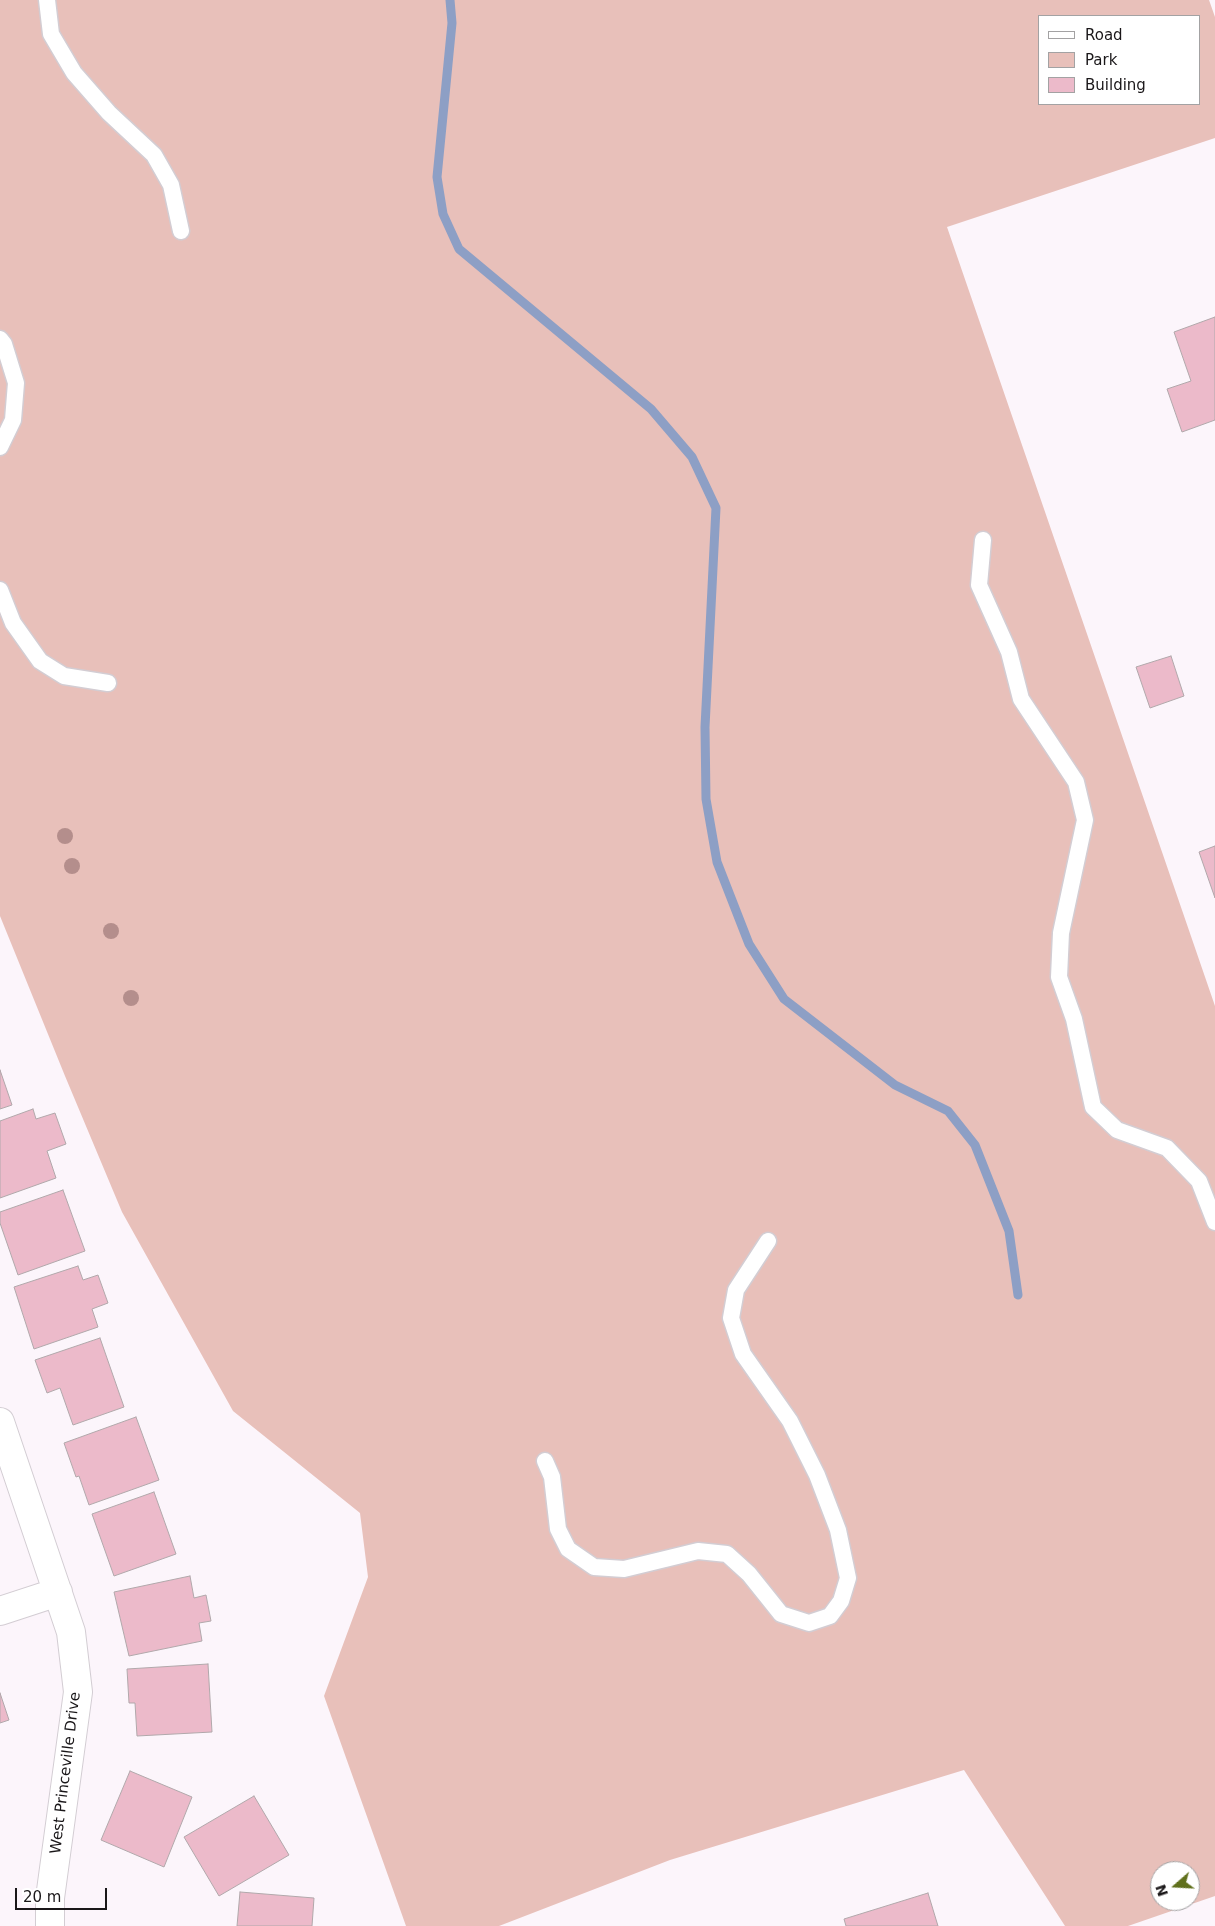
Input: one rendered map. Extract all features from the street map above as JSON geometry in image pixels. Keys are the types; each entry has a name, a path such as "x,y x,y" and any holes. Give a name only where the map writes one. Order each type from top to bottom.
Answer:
{"street":[{"name":"West Princeville Drive","path":"0,1422 71,1632 78,1692 50,1898 50,1926"},
{"path":"0,1611 58,1592"}],"lane":[{"path":"47,0 51,34 74,73 109,113 154,155 171,186 181,231"},
{"path":"0,339 4,344 16,383 13,420 0,448"},
{"path":"983,540 979,585 1009,652 1021,699 1076,782 1085,820 1061,933 1059,977 1074,1019 1093,1107 1117,1130 1167,1148 1199,1181 1215,1222"},
{"path":"0,590 13,623 40,661 64,676 108,683"},
{"path":"545,1461 552,1477 558,1529 568,1549 594,1567 624,1569 698,1551 727,1554 749,1574 781,1614 809,1623 830,1616 841,1601 848,1578 838,1530 817,1475 802,1444 790,1422 743,1354 731,1318 736,1290 768,1241"}],"green space":[{"path":"0,0 1209,0 1215,17 1215,138 947,227 1215,1006 1215,1896 1200,1901 1200,1861 1150,1861 1150,1911 1172,1911 1128,1926 1065,1926 964,1770 670,1860 499,1926 406,1926 324,1696 368,1577 360,1513 233,1411 122,1212 0,916"}],"building":[{"path":"1215,317 1215,420 1182,432 1167,389 1191,381 1174,332"},
{"path":"1171,656 1184,696 1150,708 1136,667"},
{"path":"1215,846 1215,898 1199,852"},
{"path":"0,1070 12,1105 0,1109"},
{"path":"33,1109 36,1119 55,1113 66,1144 47,1151 56,1178 0,1198 0,1121"},
{"path":"63,1190 85,1251 18,1275 0,1223 0,1212"},
{"path":"78,1266 83,1280 98,1275 108,1303 92,1309 98,1327 34,1349 14,1287"},
{"path":"100,1338 124,1407 73,1425 60,1388 47,1393 35,1360"},
{"path":"136,1417 159,1480 89,1505 79,1476 76,1477 64,1443"},
{"path":"154,1492 176,1554 114,1576 92,1514"},
{"path":"190,1576 194,1598 206,1595 211,1621 199,1623 202,1641 129,1656 114,1592"},
{"path":"208,1664 212,1732 137,1736 135,1703 129,1703 127,1669"},
{"path":"0,1693 9,1720 0,1723"},
{"path":"130,1771 192,1797 164,1867 101,1840"},
{"path":"254,1796 289,1855 219,1896 184,1837"},
{"path":"240,1892 314,1898 312,1926 237,1926"},
{"path":"928,1893 938,1926 846,1926 844,1919"}],"waterway":[{"path":"450,0 452,23 437,177 443,214 459,249 651,409 692,457 716,508 705,727 706,799 717,862 749,944 784,999 895,1085 948,1111 975,1145 1009,1231 1018,1295"}]}
